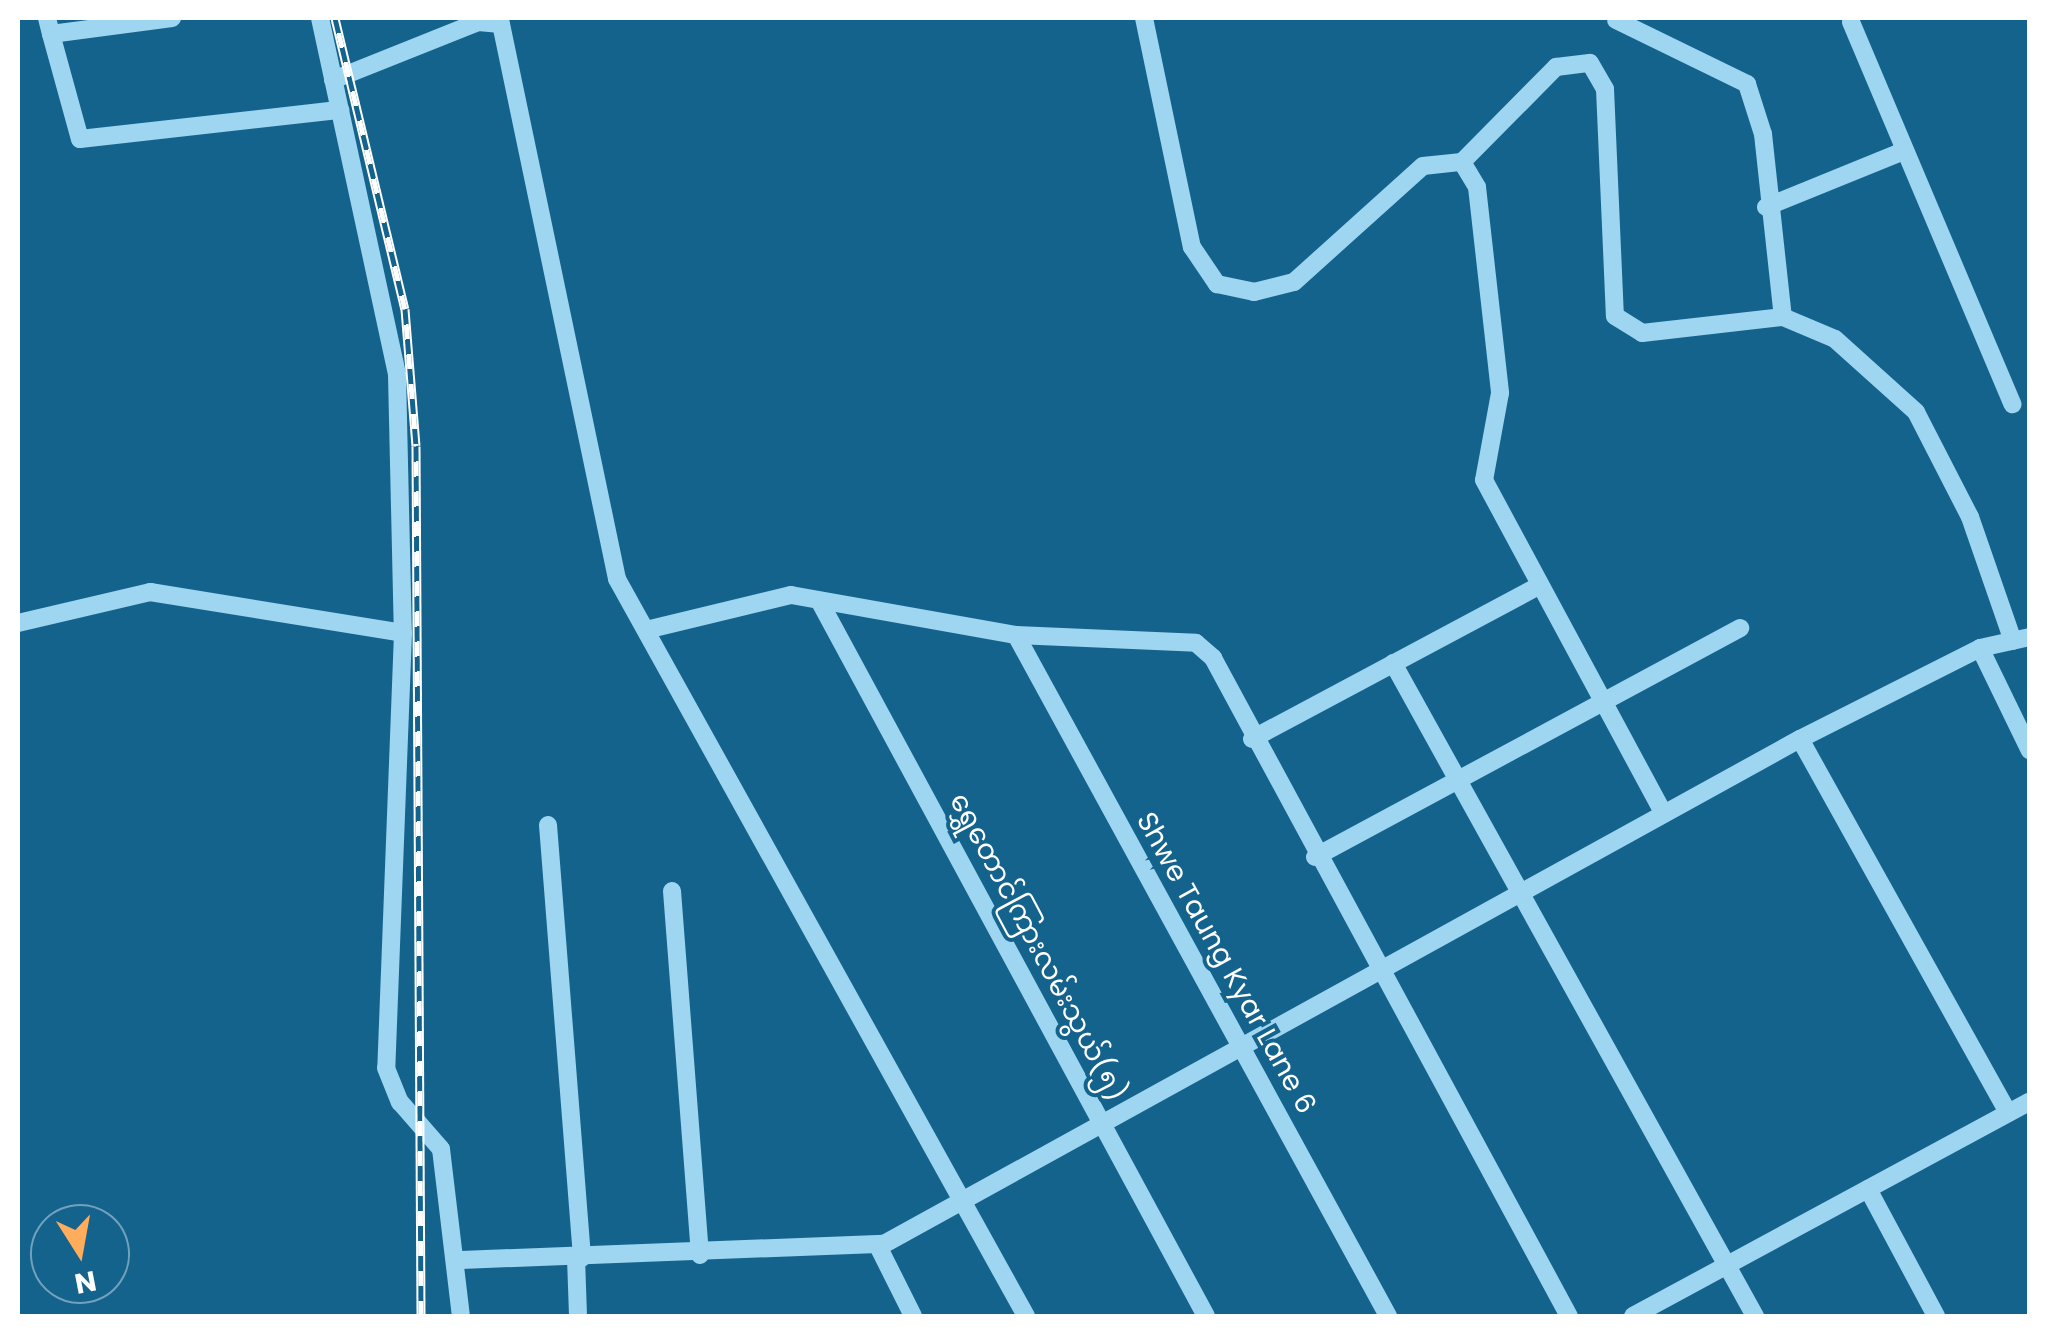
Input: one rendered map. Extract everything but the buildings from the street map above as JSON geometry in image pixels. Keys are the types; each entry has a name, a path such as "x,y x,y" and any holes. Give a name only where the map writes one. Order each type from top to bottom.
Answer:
{"street":[{"path":"172,18 49,26 80,139 340,110"},
{"path":"320,18 398,375 403,633 386,1068 400,1102 441,1148 461,1260 461,1316"},
{"path":"461,1260 700,1256 878,1246 1800,739 1980,648 2021,639 1970,517 1916,412 1835,339 1784,318 1642,333 1615,316 1605,89 1590,63 1556,67 1462,162 1423,166 1294,282 1254,292 1217,284 1192,247 1144,18"},
{"path":"1616,20 1747,84 1763,134 1766,207 1784,318"},
{"path":"332,80 478,22 501,24 617,579 1026,1316"},
{"path":"1851,22 2012,404"},
{"path":"1766,207 1904,151"},
{"path":"1462,162 1478,188 1500,394 1484,480 1536,587 1663,814"},
{"path":"1252,738 1536,587"},
{"path":"18,624 150,592 403,633"},
{"path":"646,630 791,595 821,604 1016,635 1196,644 1214,658 1315,858 1569,1316"},
{"name":"ရွှေတောင်ကြားလမ်းသွယ်(၅)","path":"821,604 1206,1316"},
{"path":"1315,858 1740,628"},
{"name":"Shwe Taung Kyar Lane 6","path":"1016,635 1388,1316"},
{"path":"1980,648 2030,751"},
{"path":"1393,663 1755,1316"},
{"path":"1800,739 2008,1113"},
{"path":"548,825 579,1258 578,1316"},
{"path":"672,891 700,1256"},
{"path":"1633,1316 2030,1101"},
{"path":"1868,1188 1936,1316"},
{"path":"878,1246 913,1316"}],"railway":[{"path":"335,18 405,309 416,446 421,1316"}]}
